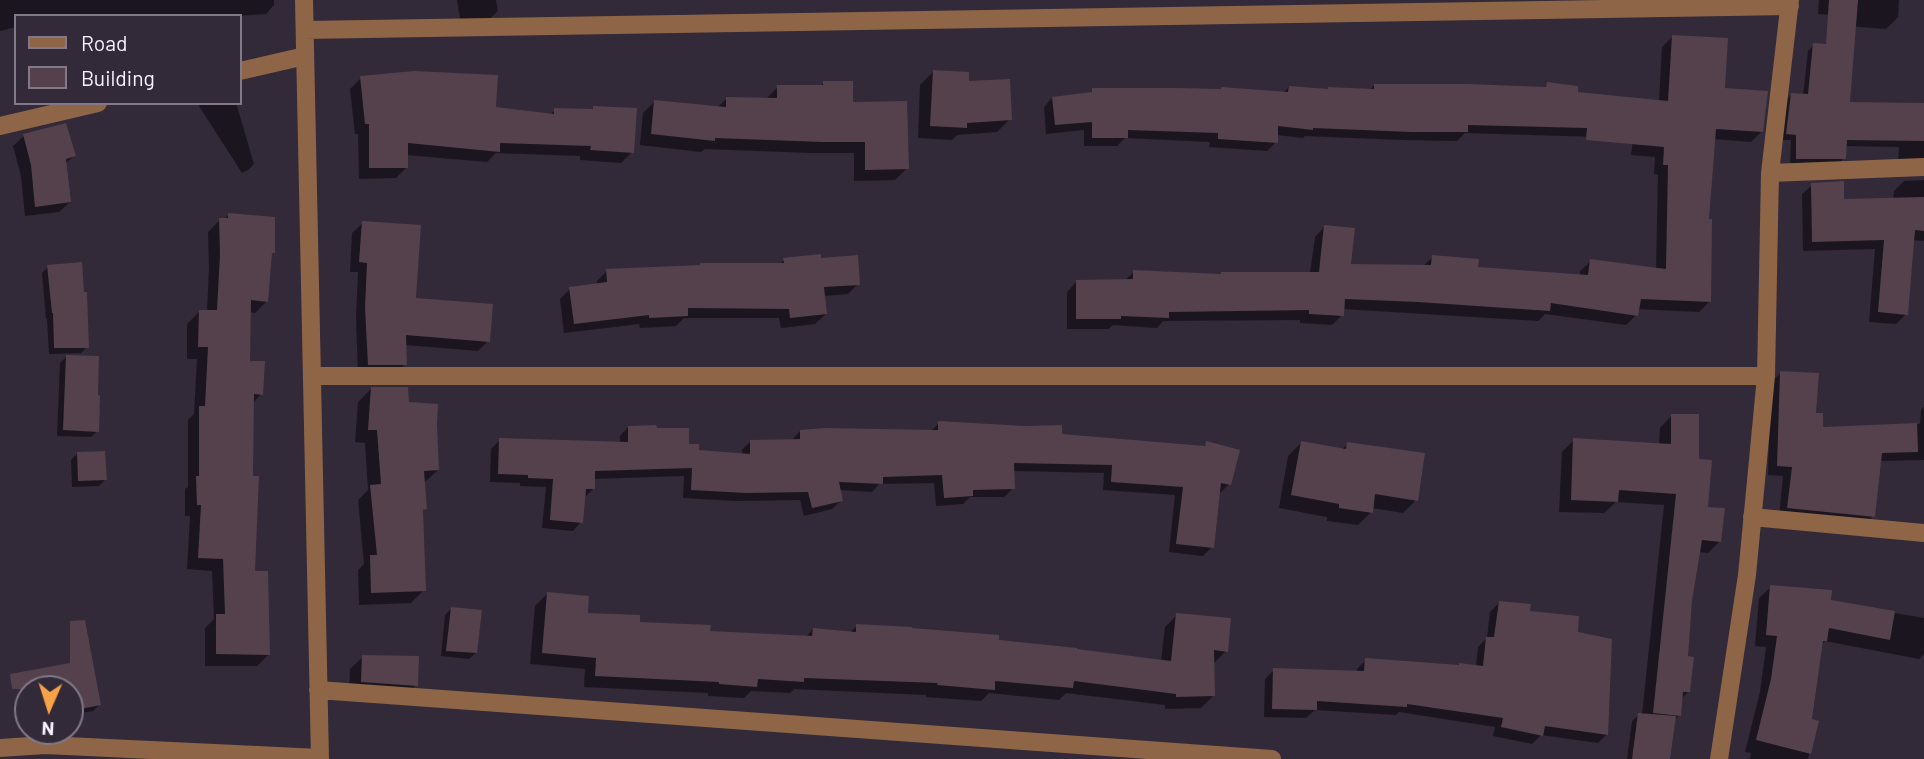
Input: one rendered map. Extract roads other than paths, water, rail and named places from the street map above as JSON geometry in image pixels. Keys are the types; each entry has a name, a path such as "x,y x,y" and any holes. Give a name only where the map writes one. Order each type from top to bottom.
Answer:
{"street":[{"path":"0,748 45,745 320,759 304,0"},
{"path":"305,30 1790,3 1770,173 1766,376 1747,576 1719,759"},
{"path":"242,71 305,55"},
{"path":"0,126 90,105"},
{"path":"1770,173 1924,167"},
{"path":"312,376 1766,376"},
{"path":"1752,517 1924,533"},
{"path":"318,690 1272,759"}]}
